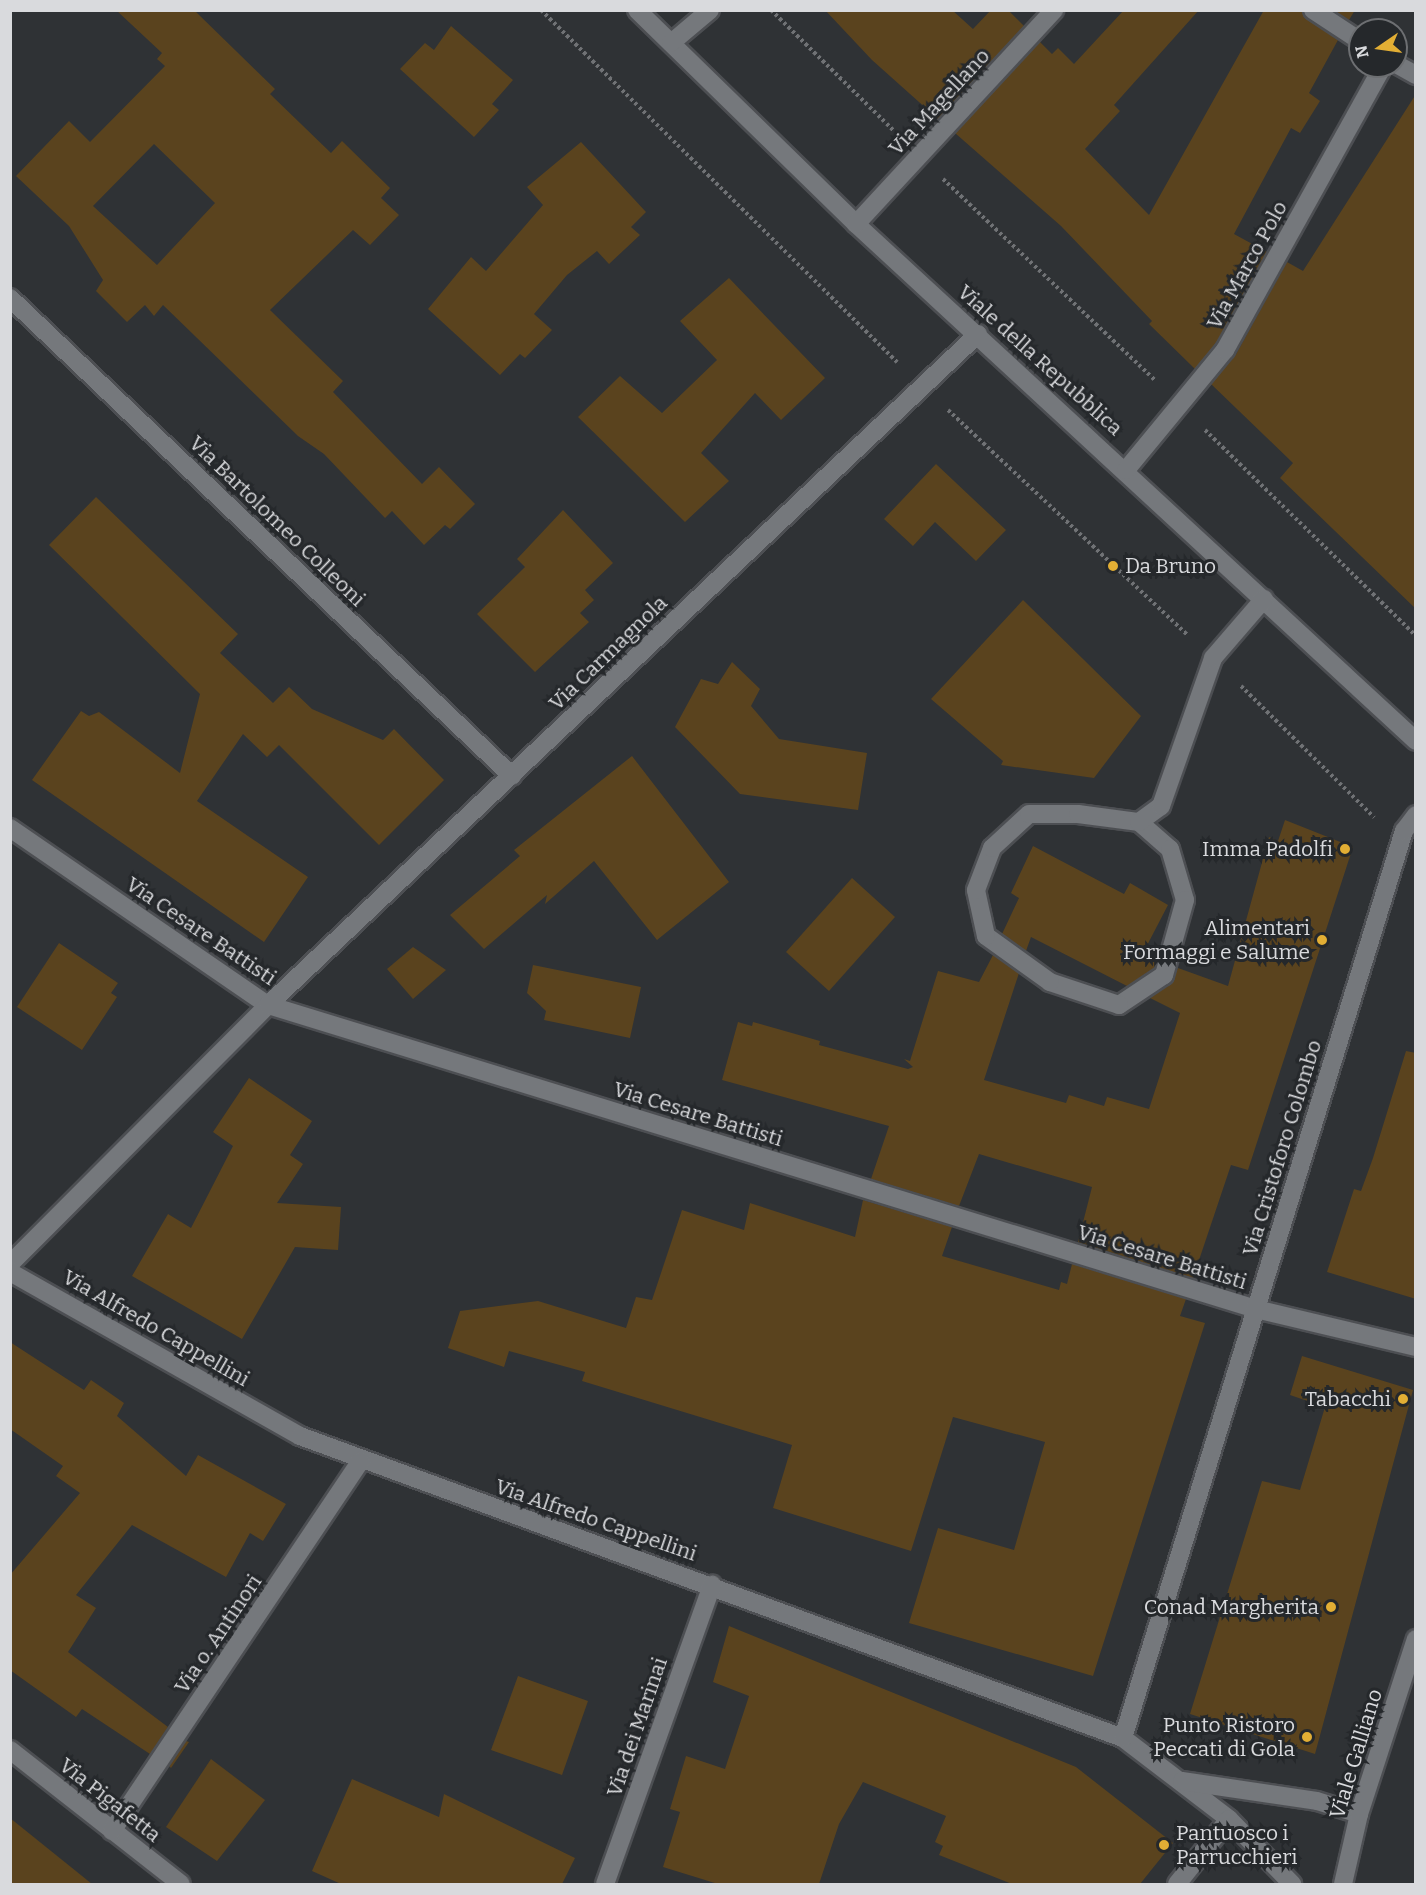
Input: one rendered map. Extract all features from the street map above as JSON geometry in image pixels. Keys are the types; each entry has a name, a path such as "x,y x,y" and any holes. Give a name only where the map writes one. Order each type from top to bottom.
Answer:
{"street":[{"name":"Viale della Repubblica","path":"637,10 856,224 1126,470 1416,741"},
{"path":"671,44 710,10"},
{"name":"Via Magellano","path":"856,224 1054,10"},
{"path":"1313,10 1348,33"},
{"name":"Via Marco Polo","path":"1126,470 1225,350 1376,78"},
{"name":"Via Bartolomeo Colleoni","path":"10,298 512,776"},
{"name":"Via Carmagnola","path":"268,1005 978,334"},
{"path":"1138,822 1170,849 1185,900 1164,975 1119,1005 1050,982 986,936 976,890 992,848 1029,814 1078,813 1138,822 1161,806 1213,658 1264,599"},
{"name":"Via Cristoforo Colombo","path":"1123,1738 1404,831 1416,815"},
{"name":"Via Cesare Battisti","path":"10,828 268,1005 1256,1309 1416,1347"},
{"path":"10,1264 268,1005"},
{"name":"Via Alfredo Cappellini","path":"10,1272 300,1436 361,1461 712,1584 1123,1738 1229,1819 1292,1884"},
{"name":"Via o. Antinori","path":"112,1831 361,1461"},
{"name":"Via dei Marinai","path":"605,1884 712,1584"},
{"name":"Viale Galliano","path":"1343,1884 1359,1814 1416,1639"},
{"name":"Via Pigafetta","path":"10,1750 181,1884"},
{"name":"Via Alfredo Cappellini","path":"1179,1781 1317,1801 1359,1814"},
{"path":"1177,1884 1229,1819"}],"path":[{"path":"541,10 903,368"},
{"path":"771,10 897,134"},
{"path":"941,177 1158,384"},
{"path":"953,415 1213,658 1370,816 1404,831"},
{"path":"1203,428 1416,636"}],"building":[{"path":"116,10 194,10 275,89 270,94 331,153 342,141 390,188 381,198 399,215 370,245 353,230 270,310 343,381 333,392 422,484 439,467 475,504 450,529 445,525 424,545 392,511 385,518 324,454 298,436 163,305 154,316 145,305 127,322 96,291 103,280 69,226 16,176 69,121 90,142 165,66 157,59 162,53","holes":["154,144 215,203 157,265 93,206"]},
{"path":"825,10 952,10 973,29 991,10 1008,10 1024,26 938,119 872,60"},
{"path":"1124,10 1199,10 1114,105 1120,111 1085,149 1149,215 1264,10 1302,10 1307,19 1338,40 1309,93 1320,101 1300,133 1291,128 1234,234 1267,252 1216,344 1195,369 1149,324 1152,321 1061,226 955,133 1040,42 1052,54 1058,48 1074,64"},
{"path":"1334,10 1355,10 1348,19"},
{"path":"451,26 513,80 492,104 499,110 474,137 400,69 425,43 434,50"},
{"path":"1416,94 1416,609 1280,478 1293,463 1211,384 1235,356 1287,262 1303,271"},
{"path":"581,142 646,212 631,227 640,235 609,264 597,251 567,275 534,314 552,330 525,358 520,354 500,375 428,309 471,257 486,271 543,205 527,187"},
{"path":"729,278 825,378 781,420 755,393 701,453 729,481 685,522 578,417 620,376 662,413 717,360 680,321"},
{"path":"936,464 1006,530 976,561 935,522 913,546 884,519"},
{"path":"96,497 238,634 220,653 273,703 289,687 312,709 383,740 394,729 444,780 379,845 279,745 267,757 243,734 197,801 308,877 264,942 32,780 81,711 89,716 99,712 180,773 200,694 49,545"},
{"path":"563,510 613,563 585,590 594,600 580,613 589,622 535,672 477,614 525,567 517,559"},
{"path":"1023,600 1141,716 1094,778 1001,765 1003,761 931,699"},
{"path":"732,662 760,689 751,706 779,739 867,753 858,810 740,794 675,727 701,679 718,684"},
{"path":"632,756 729,882 657,940 594,861 545,904 547,895 484,949 450,915 520,856 514,850"},
{"path":"1285,820 1353,847 1248,1170 1231,1165 1193,1278 1078,1242 1092,1187 979,1154 959,1206 871,1179 889,1126 722,1080 738,1022 752,1026 753,1022 820,1041 819,1045 908,1069 913,1067 904,1059 910,1061 938,971 979,982 993,955 1019,973 984,1080 1066,1103 1069,1095 1104,1106 1107,1097 1149,1109 1180,1013 1150,998 1171,984 1178,968 1228,986 1269,837 1278,841"},
{"path":"1033,846 1124,894 1130,883 1168,905 1142,955 1157,960 1154,968 1127,986 1031,937 1026,951 1002,934 1019,898 1011,893"},
{"path":"852,878 895,917 829,991 786,952"},
{"path":"59,943 118,983 111,993 117,997 82,1050 17,1007"},
{"path":"413,947 446,970 413,999 387,969"},
{"path":"533,965 641,987 630,1038 544,1020 546,1011 527,993"},
{"path":"1406,1051 1416,1053 1416,1299 1327,1272 1354,1189 1361,1191 1373,1158"},
{"path":"249,1078 312,1121 290,1155 303,1164 277,1203 341,1207 338,1250 295,1247 242,1339 132,1276 168,1214 191,1228 233,1146 213,1132"},
{"path":"863,1200 952,1227 942,1256 1059,1290 1061,1282 1067,1284 1072,1264 1186,1299 1180,1316 1205,1323 1093,1676 909,1623 938,1528 1014,1550 1045,1442 953,1417 911,1551 773,1508 792,1445 582,1381 585,1372 509,1351 504,1367 448,1348 460,1311 538,1301 626,1328 636,1297 652,1300 682,1210 744,1230 750,1203 855,1237"},
{"path":"10,1342 84,1390 91,1380 124,1403 117,1416 186,1476 198,1455 286,1504 263,1541 250,1533 226,1577 132,1525 76,1595 96,1608 68,1652 168,1727 150,1754 82,1709 76,1717 10,1670 10,1575 80,1493 56,1476 63,1466 10,1429"},
{"path":"1302,1356 1413,1390 1315,1754 1190,1714 1262,1481 1300,1490 1325,1407 1290,1395"},
{"path":"729,1626 1076,1767 1173,1843 1140,1884 1012,1884 939,1855 943,1846 935,1842 946,1816 863,1782 839,1824 819,1884 718,1884 663,1867 680,1812 670,1809 686,1756 725,1769 749,1696 713,1682"},
{"path":"518,1676 588,1701 562,1775 491,1750"},
{"path":"186,1741 189,1742 171,1768 169,1766"},
{"path":"211,1759 265,1800 217,1861 166,1827"},
{"path":"352,1779 439,1817 444,1794 575,1858 562,1884 341,1884 312,1871"},
{"path":"10,1818 92,1884 10,1884"}],"place":[{"name":"Da Bruno","path":"1113,566"},
{"name":"Imma Padolfi","path":"1345,849"},
{"name":"Alimentari Formaggi e Salume","path":"1322,940"},
{"name":"Tabacchi","path":"1403,1399"},
{"name":"Conad Margherita","path":"1331,1607"},
{"name":"Punto Ristoro Peccati di Gola","path":"1307,1737"},
{"name":"Pantuosco i Parrucchieri","path":"1164,1845"}]}
